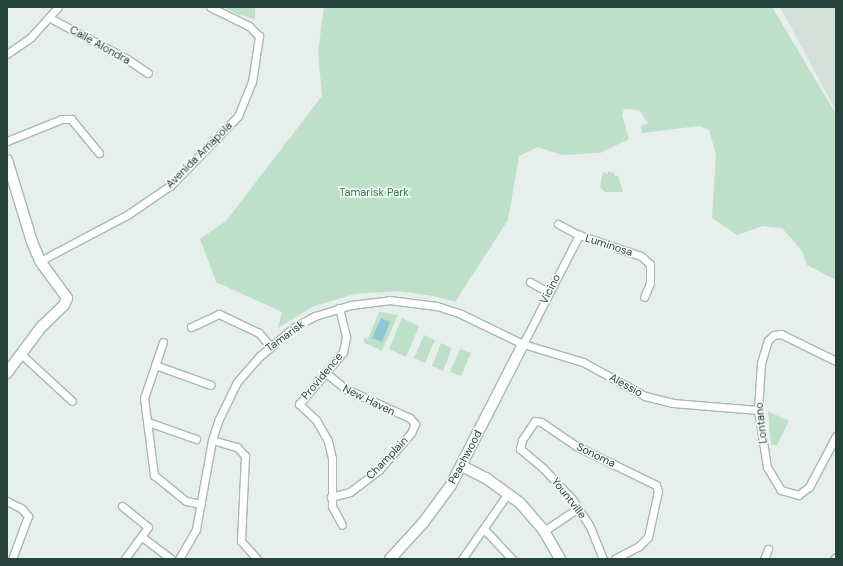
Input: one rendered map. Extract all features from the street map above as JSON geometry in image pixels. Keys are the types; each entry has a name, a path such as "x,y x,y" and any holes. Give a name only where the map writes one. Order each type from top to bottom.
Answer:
{"street":[{"path":"7,54 32,37 58,7"},
{"name":"Avenida Amapola","path":"40,261 127,215 154,198 181,176 229,126 247,98 260,43 256,30 210,7"},
{"name":"Calle Alondra","path":"50,18 127,58 148,73"},
{"path":"7,141 62,119 71,119 99,153"},
{"path":"7,160 26,226 40,261 65,294 67,301 42,326 7,373"},
{"name":"Luminosa","path":"558,224 579,235 641,256 650,264 650,283 644,297"},
{"name":"Vicino","path":"523,344 548,292 579,235"},
{"path":"530,282 548,292"},
{"name":"Tamarisk","path":"179,559 196,529 212,440 222,412 237,382 270,346 303,322 339,308 376,300 425,303 461,314 523,344"},
{"name":"Providence","path":"339,308 346,337 340,357 299,404 316,420 328,441 332,459 331,497 333,511 342,525"},
{"path":"191,327 219,314 259,333 270,346"},
{"name":"Lontano","path":"836,362 782,334 774,335 768,340 761,363 758,410 767,467 781,490 798,495 809,487 836,436"},
{"path":"163,342 144,398 154,475 186,501 201,504"},
{"name":"Alessio","path":"523,344 584,362 645,396 673,403 758,410"},
{"name":"Peachwood","path":"390,559 423,523 462,466 523,344"},
{"path":"21,354 72,401"},
{"path":"155,365 210,385"},
{"name":"New Haven","path":"326,373 346,389 410,418 414,422"},
{"name":"Yountville","path":"538,421 528,429 520,448 557,481 578,508 604,559"},
{"name":"Sonoma","path":"538,421 576,446 656,485 658,492 648,537 639,546 615,559"},
{"path":"148,422 196,439"},
{"name":"Champlain","path":"331,497 350,492 379,470 411,433 414,422"},
{"path":"212,440 237,447 245,456 241,541 257,559"},
{"path":"462,466 508,493 544,531 560,559"},
{"path":"462,559 508,493"},
{"path":"7,500 26,512 28,516 12,559"},
{"path":"122,506 148,527 125,559"},
{"path":"544,531 578,508"},
{"path":"484,528 512,559"},
{"path":"142,537 171,559"},
{"path":"764,559 768,549"}],"shaded area":[{"path":"780,7 836,7 836,111"}],"green space":[{"path":"224,7 255,7 255,19 237,14"},
{"name":"Tamarisk Park","path":"324,7 772,7 836,114 836,280 807,265 802,251 782,228 763,226 737,235 712,218 716,154 709,130 699,126 642,133 641,126 648,123 639,110 624,109 622,115 629,139 600,153 562,155 538,147 519,156 508,220 455,302 433,296 398,291 355,294 312,307 278,328 282,312 216,282 200,239 226,221 322,96 318,51"},
{"path":"608,171 614,173 615,177 618,175 623,192 605,192 600,187 603,172 608,174"},
{"path":"379,312 398,315 382,351 363,342 365,337 368,339"},
{"path":"402,318 419,326 406,357 389,349"},
{"path":"424,335 435,340 425,363 414,358"},
{"path":"441,343 452,348 443,371 432,366"},
{"path":"460,349 471,353 461,376 450,372"},
{"path":"768,411 789,421 777,445 771,445"}],"water":[{"path":"381,318 390,322 382,342 372,338"}]}
